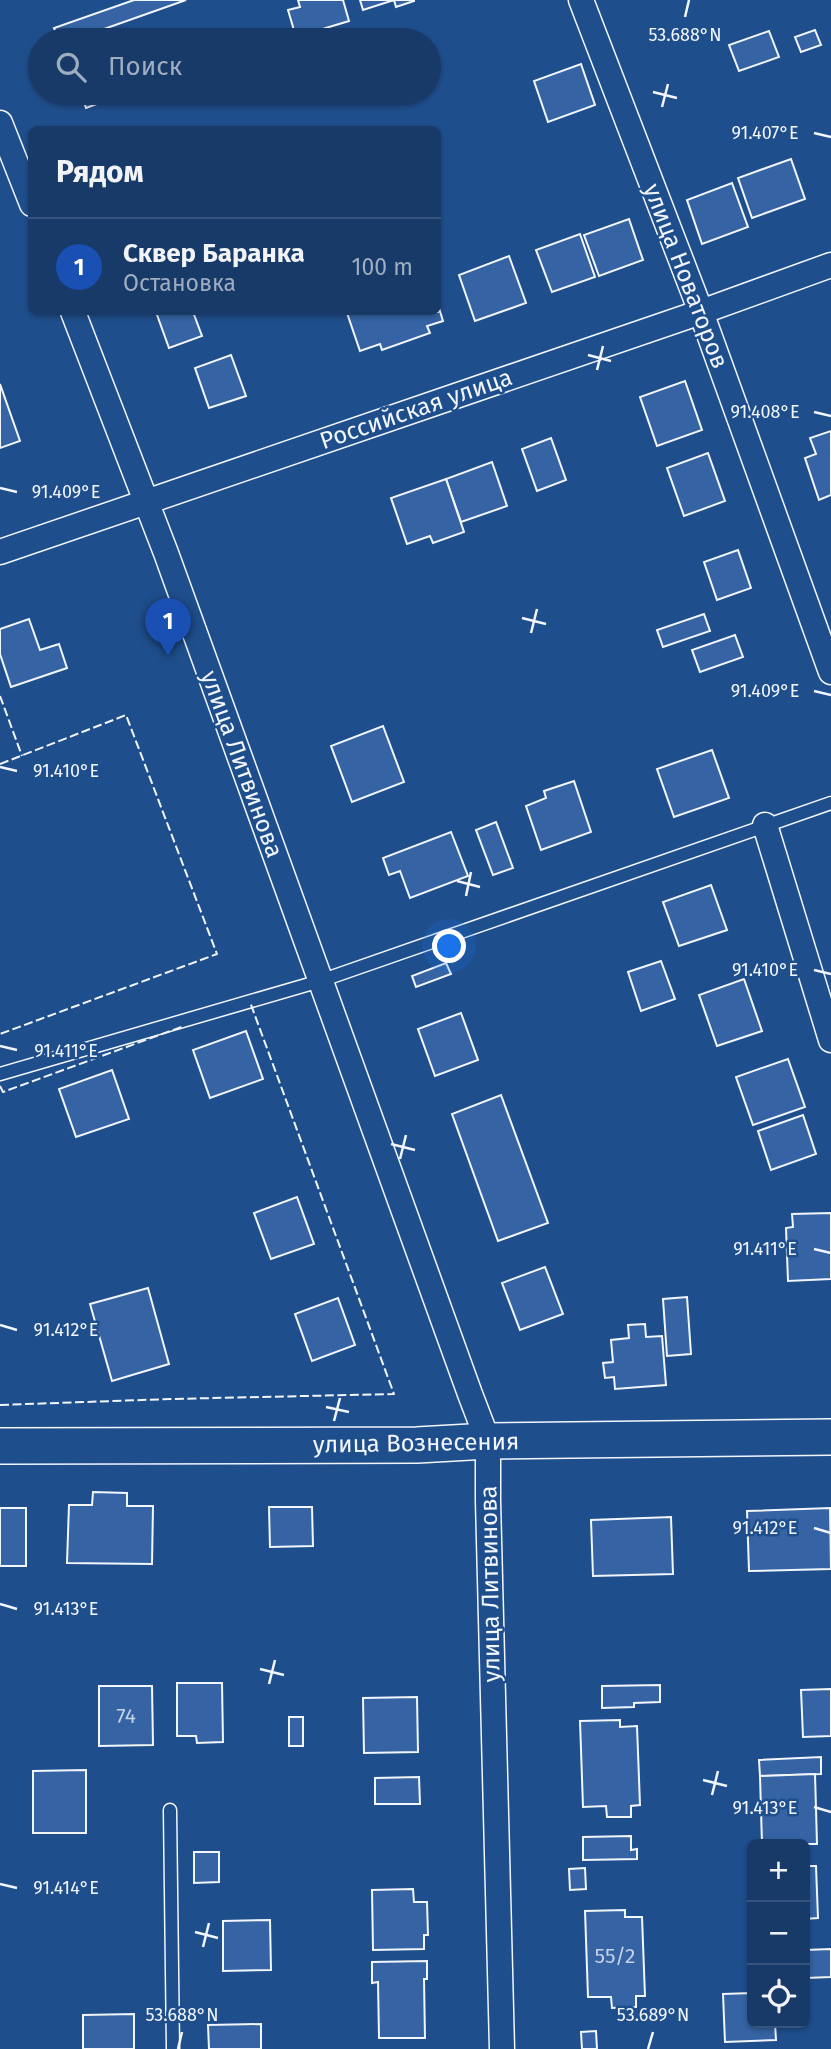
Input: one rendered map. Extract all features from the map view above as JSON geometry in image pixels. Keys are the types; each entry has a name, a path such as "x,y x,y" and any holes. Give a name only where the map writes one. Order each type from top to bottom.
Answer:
{"street":[{"name":"улица Новаторов","path":"581,0 701,312 831,672"},
{"path":"0,123 28,194"},
{"name":"Российская улица","path":"0,552 831,265"},
{"name":"улица Литвинова","path":"74,315 147,502 488,1441 502,2049"},
{"path":"765,825 831,1041"},
{"name":"улица Вознесения","path":"0,1446 417,1446 488,1441 831,1437"}],"lane":[{"path":"0,1074 320,981 831,803"},
{"path":"170,1810 173,2049"}],"building":[{"path":"134,0 186,0 107,28 54,28"},
{"path":"298,0 343,0 349,21 326,28 293,28 288,10 300,7"},
{"path":"360,0 394,0 363,10"},
{"path":"394,0 414,0 414,1 396,7"},
{"path":"815,30 821,45 801,52 795,37"},
{"path":"769,31 779,57 739,71 729,45"},
{"path":"581,64 595,105 548,122 534,81"},
{"path":"791,159 805,199 752,218 738,178"},
{"path":"732,183 748,227 702,244 687,200"},
{"path":"629,219 643,260 599,276 584,235"},
{"path":"580,234 595,277 552,292 536,250"},
{"path":"509,256 526,303 475,321 459,275"},
{"path":"157,315 194,315 202,336 169,348"},
{"path":"348,315 441,315 443,321 427,326 430,333 382,350 380,344 360,351"},
{"path":"231,355 246,396 209,408 195,368"},
{"path":"685,381 702,430 657,446 640,397"},
{"path":"0,384 20,441 0,448"},
{"path":"831,431 831,495 819,500 805,458 816,454 810,438"},
{"path":"551,438 566,480 537,491 522,449"},
{"path":"708,453 725,501 684,516 667,468"},
{"path":"492,462 507,506 461,522 446,479"},
{"path":"446,479 464,532 433,543 430,536 407,544 391,498"},
{"path":"738,550 751,588 717,600 704,562"},
{"path":"704,614 710,631 663,647 657,630"},
{"path":"29,619 40,650 59,644 67,668 11,687 0,654 0,629"},
{"path":"735,635 743,657 700,672 692,650"},
{"path":"383,726 404,782 352,802 331,746"},
{"path":"712,750 729,798 674,817 657,769"},
{"path":"574,781 591,832 541,850 526,806 546,798 544,791"},
{"path":"496,822 513,868 493,875 476,830"},
{"path":"451,832 468,876 410,898 400,871 389,875 383,858"},
{"path":"711,885 727,930 679,946 663,902"},
{"path":"661,961 675,999 641,1011 628,972"},
{"path":"446,963 451,974 416,987 412,976"},
{"path":"744,979 762,1031 717,1046 699,995"},
{"path":"461,1013 478,1060 435,1076 418,1029"},
{"path":"246,1031 263,1079 210,1098 193,1050"},
{"path":"788,1059 805,1107 753,1125 736,1077"},
{"path":"112,1070 129,1119 76,1137 59,1089"},
{"path":"501,1095 548,1223 498,1241 452,1114"},
{"path":"803,1115 816,1154 771,1170 758,1131"},
{"path":"297,1197 314,1244 271,1259 254,1213"},
{"path":"831,1213 831,1279 788,1281 786,1228 793,1227 792,1214"},
{"path":"545,1267 563,1314 520,1330 502,1283"},
{"path":"148,1288 169,1364 112,1381 90,1304"},
{"path":"687,1297 691,1354 667,1356 663,1299"},
{"path":"338,1298 355,1345 312,1361 295,1314"},
{"path":"645,1324 646,1337 662,1336 666,1385 615,1389 614,1377 605,1378 603,1363 613,1362 611,1340 629,1338 628,1325"},
{"path":"93,1492 127,1493 127,1506 153,1506 152,1564 67,1563 69,1505 92,1505"},
{"path":"269,1507 312,1507 313,1546 270,1547"},
{"path":"0,1508 26,1508 26,1566 0,1566"},
{"path":"830,1508 831,1569 749,1571 747,1511"},
{"path":"671,1517 673,1574 593,1576 591,1520"},
{"path":"177,1683 222,1683 223,1742 197,1743 196,1736 177,1736"},
{"path":"660,1685 660,1702 634,1703 634,1707 602,1708 602,1686"},
{"path":"99,1686 152,1686 153,1745 99,1746"},
{"path":"831,1689 831,1736 803,1737 801,1690"},
{"path":"417,1697 418,1752 364,1753 363,1698"},
{"path":"289,1717 303,1717 303,1746 289,1746"},
{"path":"620,1720 620,1727 637,1726 640,1805 631,1806 631,1817 607,1817 606,1806 583,1807 580,1721"},
{"path":"821,1757 821,1774 760,1776 759,1760"},
{"path":"86,1770 86,1833 33,1833 33,1771"},
{"path":"815,1774 817,1844 810,1844 810,1839 762,1839 760,1776"},
{"path":"419,1777 420,1804 375,1804 375,1778"},
{"path":"631,1836 631,1850 637,1849 637,1859 583,1860 583,1837"},
{"path":"194,1852 219,1852 219,1882 194,1883"},
{"path":"810,1866 816,1866 818,1918 810,1919"},
{"path":"585,1868 586,1889 570,1890 569,1869"},
{"path":"413,1889 414,1902 427,1902 428,1935 424,1935 424,1949 373,1950 372,1890"},
{"path":"625,1910 625,1917 642,1917 645,1996 636,1996 636,2007 612,2008 611,1997 588,1997 585,1911"},
{"path":"270,1920 271,1970 223,1971 223,1921"},
{"path":"831,1949 831,1977 810,1978 810,1950"},
{"path":"427,1961 427,1979 424,1979 425,2038 379,2038 378,1982 372,1983 372,1962"},
{"path":"747,1993 747,2028 775,2028 776,2040 725,2042 723,1994"},
{"path":"134,2014 134,2049 83,2049 83,2015"},
{"path":"261,2024 261,2049 209,2049 208,2025"},
{"path":"596,2031 597,2049 582,2049 581,2032"}],"fence":[{"path":"0,696 22,756"},
{"path":"0,764 126,715 217,954 0,1034"},
{"path":"0,1405 394,1394 250,1002"},
{"path":"0,1086 3,1092 184,1026"}],"place":[{"name":"Сквер Баранка","path":"168,656"}]}
